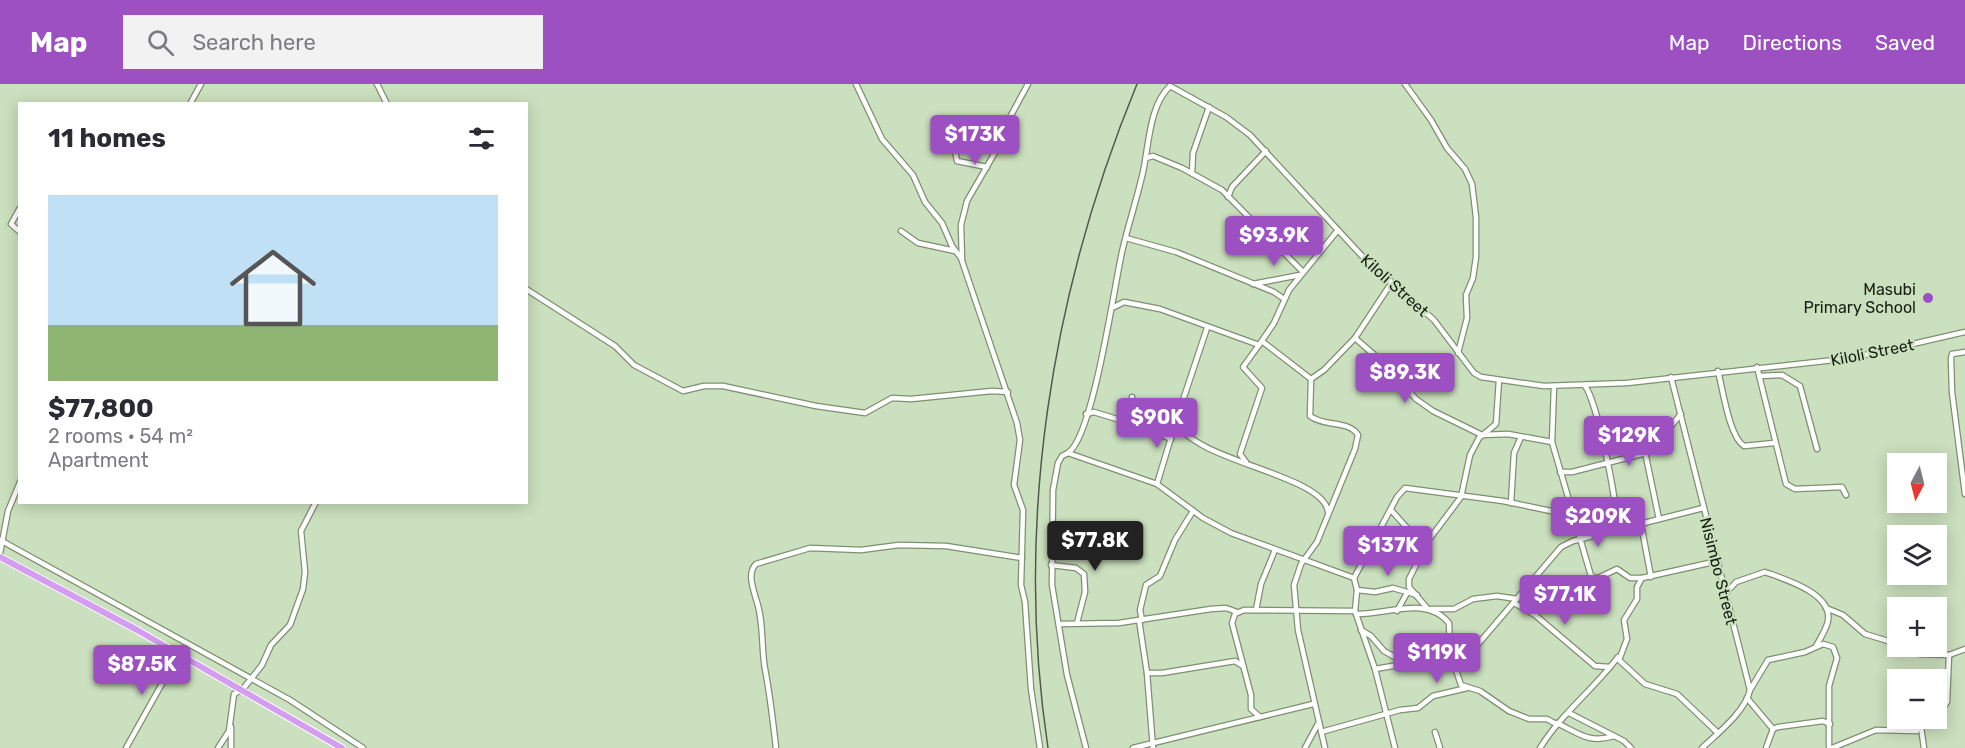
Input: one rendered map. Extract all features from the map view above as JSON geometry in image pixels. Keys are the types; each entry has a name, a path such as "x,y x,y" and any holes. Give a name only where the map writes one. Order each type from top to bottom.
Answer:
{"highway":[{"path":"0,555 243,689 342,748"}],"street":[{"path":"191,102 201,84"},
{"path":"376,84 386,102"},
{"path":"856,84 882,138 916,180 925,202 944,226 962,261 1020,433 1014,485 1023,510 1021,585 1025,602 1031,688 1040,748"},
{"path":"962,261 961,225 965,206 1028,84"},
{"path":"1405,84 1431,120 1447,148 1465,169 1472,184 1476,217 1476,257 1473,279 1466,296 1467,318 1458,353"},
{"name":"Kiloli Street","path":"1086,748 1067,675 1052,585 1054,481 1060,458 1079,441 1114,307 1126,238 1157,107 1170,85 1243,128 1362,256 1441,327 1474,373 1499,380 1554,386 1584,386 1852,357 1965,332"},
{"path":"1192,173 1193,153 1209,107"},
{"path":"950,127 985,137 999,144"},
{"path":"954,146 956,160 987,167"},
{"path":"1228,197 1232,187 1266,151"},
{"path":"1146,158 1153,156 1192,173 1228,197 1301,274"},
{"path":"18,212 11,225 18,230"},
{"path":"1248,464 1240,454 1262,388 1243,367 1261,343 1284,299 1301,274 1338,230"},
{"path":"901,231 918,243 955,251"},
{"path":"1126,238 1176,252 1284,299"},
{"path":"1253,284 1301,274"},
{"path":"1311,379 1324,370 1355,338 1392,282"},
{"path":"528,290 615,346 634,365 683,391 704,386 723,386 816,406 865,413 892,398 912,399 992,391 1008,392"},
{"path":"1114,307 1124,302 1160,309 1207,328 1261,343 1311,379"},
{"path":"1156,484 1207,328"},
{"path":"1355,338 1387,366 1422,404 1482,435 1521,436 1552,442"},
{"path":"1965,352 1951,356 1952,392 1965,494"},
{"path":"1757,367 1774,443 1789,488 1840,486 1846,495"},
{"path":"1718,371 1734,433 1740,444 1744,446 1774,443"},
{"path":"1760,376 1786,376 1800,386 1816,449"},
{"name":"Nisimbo Street","path":"1671,377 1750,690 1748,698 1702,748"},
{"path":"1311,379 1310,416 1327,424 1352,428 1358,435 1355,449 1317,542 1295,578 1296,610 1313,704 1325,748"},
{"path":"1467,688 1458,679 1458,667 1452,657 1449,623 1428,608 1408,583 1425,548 1461,497 1470,455 1482,435 1493,428 1498,418 1499,380"},
{"path":"1554,386 1552,442 1591,576 1598,578 1617,569 1630,578 1651,577 1718,561"},
{"path":"1584,386 1590,395 1607,461 1616,530"},
{"path":"1132,397 1130,411 1132,422 1171,439"},
{"path":"1086,414 1094,412 1120,420 1130,411"},
{"path":"1599,429 1671,426 1681,414"},
{"path":"1176,421 1179,428 1203,445 1285,477 1321,497 1326,503 1328,515"},
{"path":"1640,428 1659,519"},
{"path":"1511,503 1513,460 1521,436"},
{"path":"1068,453 1156,484 1192,511 1231,533 1354,579"},
{"path":"1560,471 1572,472 1607,461 1646,453"},
{"path":"0,555 8,511 18,487"},
{"path":"1395,748 1375,669 1355,613 1357,590 1354,579 1390,510 1405,488 1511,503 1575,516"},
{"path":"231,748 233,696 243,689 265,660 271,645 290,625 303,589 305,572 301,531 315,504"},
{"path":"1458,667 1561,547 1581,539 1703,507"},
{"path":"1390,510 1425,548"},
{"path":"1152,746 1140,610 1146,585 1160,576 1175,540 1192,511"},
{"path":"1641,524 1651,577"},
{"path":"1,540 311,712 363,748"},
{"path":"776,748 772,701 765,669 758,603 752,586 752,570 756,564 810,548 861,550 904,545 946,546 1022,558"},
{"path":"1256,610 1267,564 1275,550"},
{"path":"1051,564 1076,568 1084,574 1085,592 1077,623"},
{"path":"1727,592 1736,582 1765,572 1818,597 1826,608 1828,621 1816,646"},
{"path":"1540,748 1557,724 1618,657 1627,639 1624,620 1636,599 1637,587 1642,578"},
{"path":"1357,590 1375,592 1393,588 1417,595"},
{"path":"1397,611 1407,593"},
{"path":"1060,624 1105,625 1226,608 1237,612 1296,610 1332,613 1428,608 1454,609 1473,599 1497,596 1515,601 1535,615 1595,666 1610,667"},
{"path":"1826,608 1843,615 1865,634 1887,641"},
{"path":"1237,612 1232,623 1251,696 1251,709 1240,722"},
{"path":"1361,630 1371,636 1383,651 1407,664"},
{"path":"1750,690 1768,660 1805,652 1823,644 1832,646 1838,656 1829,686 1831,748 1876,730 1913,732 1919,729"},
{"path":"1947,702 1949,655 1965,649"},
{"path":"1236,661 1241,652"},
{"path":"126,748 178,654"},
{"path":"1618,657 1621,663 1646,684 1677,694 1718,733"},
{"path":"1375,669 1430,658 1465,658"},
{"path":"1147,673 1162,673 1236,661 1244,666"},
{"path":"1595,666 1597,681"},
{"path":"1321,732 1418,708 1433,696 1467,688 1480,691 1509,711 1529,719 1547,719 1583,737 1599,740 1614,736"},
{"path":"1748,698 1773,729"},
{"path":"1133,748 1152,746 1313,704"},
{"path":"1251,709 1260,717"},
{"path":"1569,712 1614,736 1631,748"},
{"path":"1305,748 1319,721"},
{"path":"1773,729 1823,722 1830,724"},
{"path":"218,748 227,736 231,724"},
{"path":"1766,748 1773,729"},
{"path":"1921,729 1924,748"},
{"path":"1436,732 1440,748"}],"railway":[{"path":"1048,748 1039,664 1035,579 1039,495 1048,410 1062,327 1082,244 1107,163 1137,84"}],"place":[{"name":"Masubi Primary School","path":"1928,298"}]}
